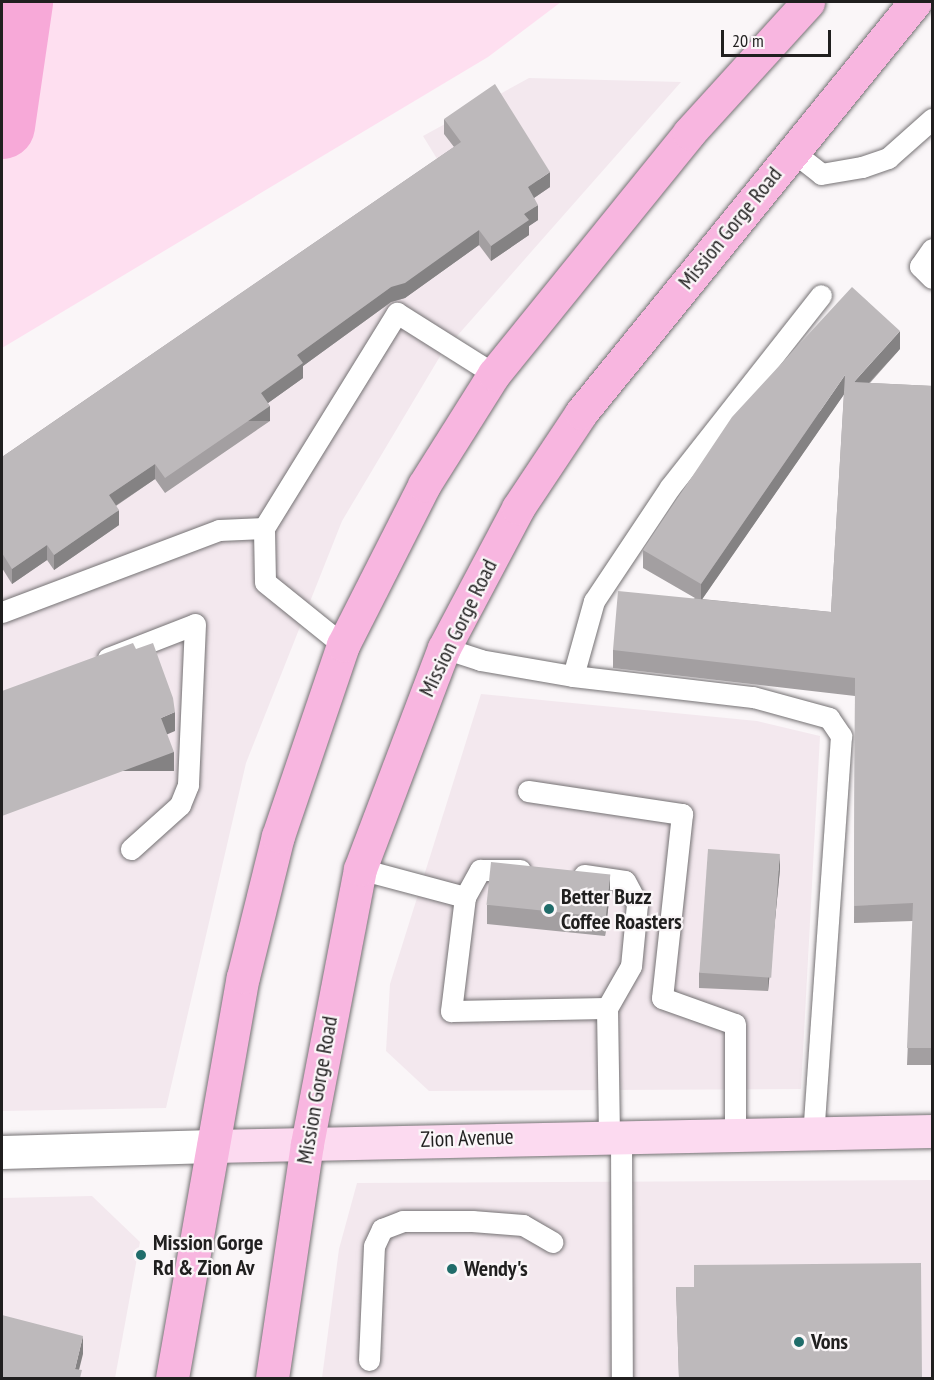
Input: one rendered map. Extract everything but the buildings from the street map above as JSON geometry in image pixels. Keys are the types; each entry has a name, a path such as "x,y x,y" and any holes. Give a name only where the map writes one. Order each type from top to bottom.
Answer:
{"main road":[{"path":"172,1378 243,977 278,836 343,645 424,485 494,374 689,133 808,2"},
{"name":"Mission Gorge Road","path":"272,1378 308,1143 360,869 444,648 518,508 581,413 915,2"},
{"name":"Zion Avenue","path":"213,1146 615,1134 933,1131"}],"street":[{"name":"Zion Avenue","path":"2,1152 213,1146"}],"lane":[{"path":"792,151 821,174 862,167 888,158 933,119"},
{"path":"933,249 920,266 933,278"},
{"path":"573,676 601,591 670,487 821,295"},
{"path":"343,645 265,582 264,528 397,313 494,374"},
{"path":"2,612 219,531 264,528"},
{"path":"87,666 195,624 188,785 180,805 131,849"},
{"path":"444,648 480,660 573,676 774,701 829,718 841,736 813,1132"},
{"path":"528,791 682,814 662,998 735,1024 735,1133"},
{"path":"544,872 487,867 473,876 465,897 450,1011 607,1008"},
{"path":"360,869 465,897"},
{"path":"567,874 613,878 634,891 631,966 607,1008 615,1134 622,1378"},
{"path":"369,1360 374,1246 382,1230 403,1221 472,1221 523,1225 553,1242"}],"shaded area":[{"path":"2,2 561,2 488,57 2,348"},
{"path":"529,78 681,82 442,353 342,521 246,763 166,1108 2,1111 2,462 442,167 423,136"},
{"path":"481,694 757,721 820,736 801,1089 429,1091 386,1051 390,984"},
{"path":"932,1180 932,1378 322,1378 339,1249 357,1183"},
{"path":"92,1196 140,1242 115,1378 2,1378 2,1198"}],"waterway":[{"path":"2,126 20,2"}],"place":[{"name":"Better Buzz Coffee Roasters","path":"549,909"},
{"name":"Mission Gorge Rd & Zion Av","path":"141,1255"},
{"name":"Wendy's","path":"452,1269"},
{"name":"Vons","path":"799,1342"}]}
